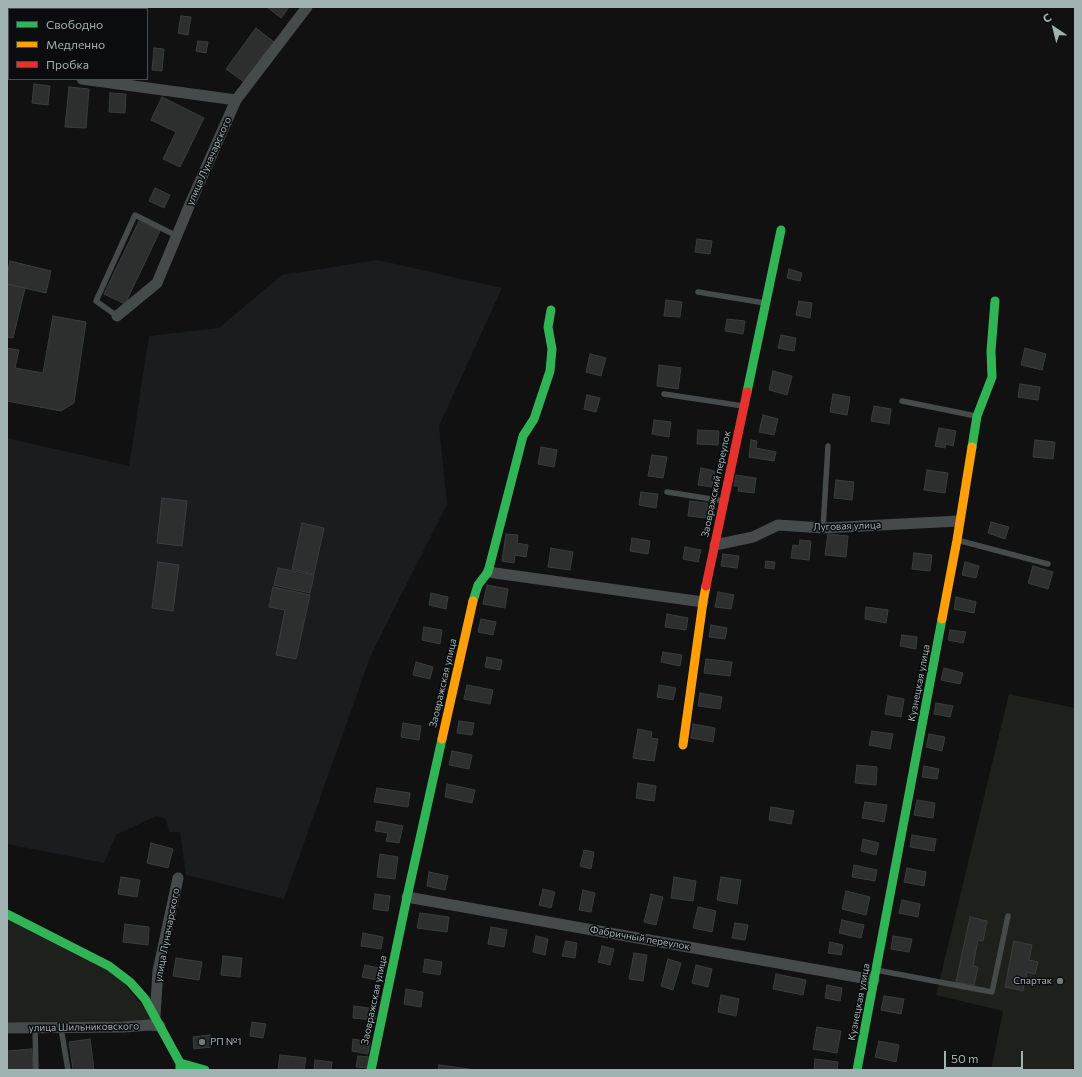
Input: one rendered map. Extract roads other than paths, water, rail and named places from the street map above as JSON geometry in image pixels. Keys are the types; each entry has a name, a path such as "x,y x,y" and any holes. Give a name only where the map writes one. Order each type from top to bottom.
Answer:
{"street":[{"name":"улица Луначарского","path":"117,316 157,283 236,100 307,7"},
{"path":"89,80 236,100"},
{"name":"Заовражский переулок","path":"683,744 703,602 781,230"},
{"name":"Кузнецкая улица","path":"857,1070 957,540 977,416 992,377 991,351 995,301"},
{"name":"Заовражская улица","path":"371,1070 407,897 475,591 488,572 523,436 534,419 550,371 552,349 548,327 551,310"},
{"name":"Луговая улица","path":"714,545 753,537 778,525 824,528 959,521"},
{"path":"488,572 703,602"},
{"name":"улица Луначарского","path":"155,1016 158,971 178,878"},
{"name":"Фабричный переулок","path":"407,897 875,974"},
{"path":"7,914 109,966 130,982 145,999 180,1067 205,1070"},
{"name":"улица Шильниковского","path":"7,1028 160,1026"}],"lane":[{"path":"117,316 96,301 135,215 176,236"},
{"path":"698,292 765,303"},
{"path":"664,394 744,406"},
{"path":"902,401 977,416"},
{"path":"824,528 828,446"},
{"path":"667,492 724,501"},
{"path":"957,540 1048,564"},
{"path":"875,974 992,992 1008,916"},
{"path":"35,1028 36,1070"},
{"path":"61,1028 68,1070"}],"place":[{"name":"Спартак","path":"1060,981"},
{"name":"РП №1","path":"202,1042"}]}
